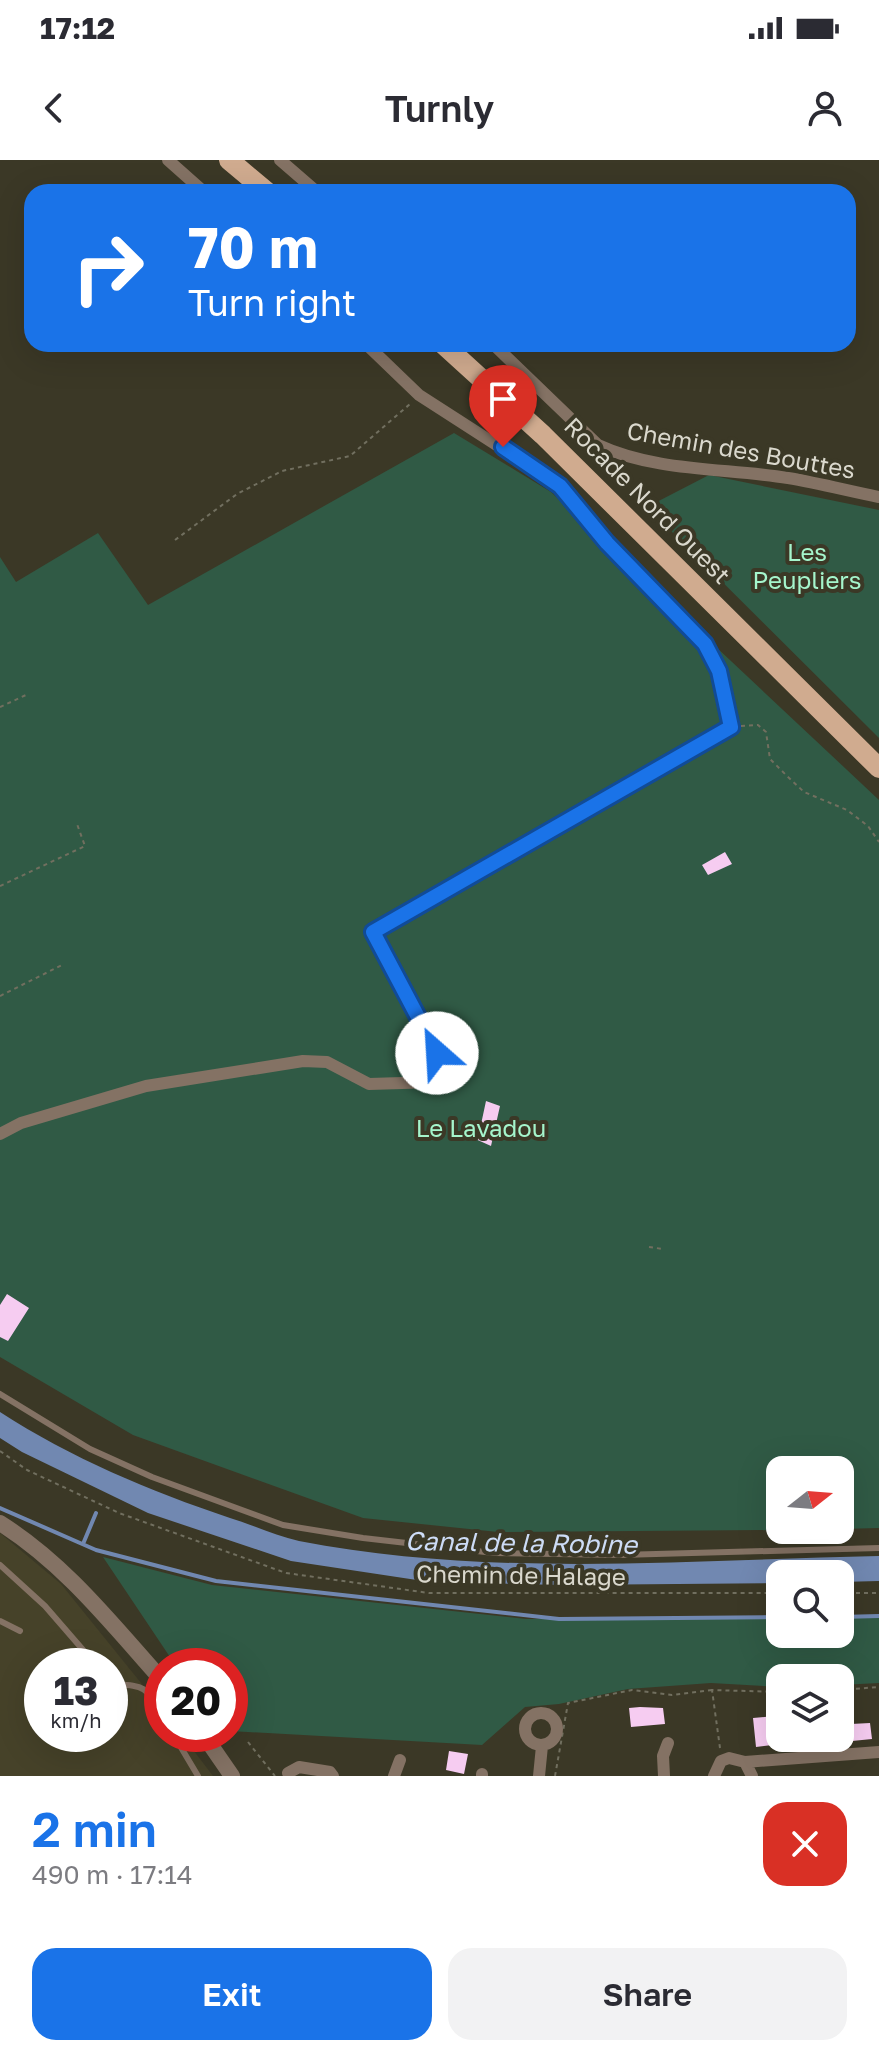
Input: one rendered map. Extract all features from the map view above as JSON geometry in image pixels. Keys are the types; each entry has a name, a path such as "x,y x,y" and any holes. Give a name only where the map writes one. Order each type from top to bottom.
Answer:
{"main road":[{"path":"229,160 258,184"},
{"name":"Rocade Nord Ouest","path":"452,352 543,435 879,768"}],"street":[{"path":"168,160 195,184"},
{"path":"280,160 308,184"},
{"path":"374,352 419,395 560,486"},
{"name":"Chemin des Bouttes","path":"501,352 598,445 617,454 684,466 789,478 879,497"},
{"path":"0,1134 21,1123 146,1086 303,1061 327,1062 369,1084 436,1082"},
{"path":"0,1523 36,1546 69,1576 144,1660"},
{"path":"664,1776 663,1756 668,1743"},
{"path":"539,1776 542,1746"},
{"path":"215,1752 232,1776"},
{"path":"714,1776 721,1761 729,1758 745,1762 879,1752"},
{"path":"394,1776 400,1760"},
{"path":"745,1762 752,1776"},
{"path":"288,1773 299,1767 330,1772 333,1776"}],"lane":[{"path":"437,1053 373,932 731,727 719,671 705,644 607,543 560,486"},
{"path":"436,1082 437,1063"},
{"path":"0,1394 90,1449 152,1477 283,1525 494,1553 620,1555 879,1548"},
{"path":"0,1565 45,1606 81,1648"},
{"path":"0,1621 20,1631"},
{"path":"184,1752 198,1776"}],"path":[{"path":"175,540 237,494 282,471 350,456 419,395"},
{"path":"0,707 26,695"},
{"path":"731,727 758,725 766,732 770,759 786,775 804,792 847,810 868,826 879,842"},
{"path":"0,886 85,846 77,824"},
{"path":"0,996 64,964"},
{"path":"649,1247 663,1249"},
{"name":"Chemin de Halage","path":"0,1451 27,1470 119,1513 286,1573 429,1593 498,1596 766,1593"},
{"path":"854,1593 879,1593"},
{"path":"854,1689 879,1687"},
{"path":"555,1776 568,1703 632,1690 672,1695 712,1690 766,1692"},
{"path":"712,1690 721,1761"},
{"path":"248,1742 272,1775"}],"shaded area":[{"path":"0,1533 61,1584 113,1648 24,1648 24,1752 128,1752 128,1667 144,1687 144,1752 195,1752 213,1776 0,1776"}],"green space":[{"name":"Le Lavadou","path":"454,433 551,492 879,800 879,1528 854,1529 854,1456 766,1456 766,1530 498,1532 363,1518 133,1435 0,1357 0,557 16,582 98,533 148,605"},
{"name":"Les Peupliers","path":"709,475 879,510 879,738 647,507"},
{"path":"103,1557 212,1585 526,1619 766,1618 766,1648 854,1648 854,1618 879,1617 879,1683 854,1684 854,1664 766,1664 766,1686 711,1683 628,1689 559,1704 525,1707 482,1745 248,1732 248,1648 164,1648"}],"water":[{"path":"0,1412 83,1459 141,1485 299,1541 443,1560 515,1563 661,1563 879,1556 879,1581 854,1582 854,1560 766,1560 766,1583 561,1585 430,1582 291,1561 148,1513 22,1452 0,1438"}],"building":[{"path":"725,852 732,864 708,875 702,865"},
{"path":"486,1101 500,1106 491,1146 462,1133 466,1123 480,1129"},
{"path":"7,1294 29,1308 8,1341 0,1337 0,1305"},
{"path":"629,1708 663,1708 665,1724 631,1727"},
{"path":"766,1717 766,1746 756,1747 753,1718"},
{"path":"870,1723 872,1739 854,1741 854,1724"},
{"path":"449,1751 468,1754 464,1774 446,1770"}],"waterway":[{"path":"0,1508 96,1550 216,1581 559,1619 766,1617"},
{"path":"83,1544 96,1513"},
{"path":"854,1617 879,1616"}],"route":[{"path":"437,1053 373,932 731,727 719,671 705,644 607,543 560,486 503,447"}],"water label":[{"name":"Canal de la Robine","path":"521,1543"}]}
